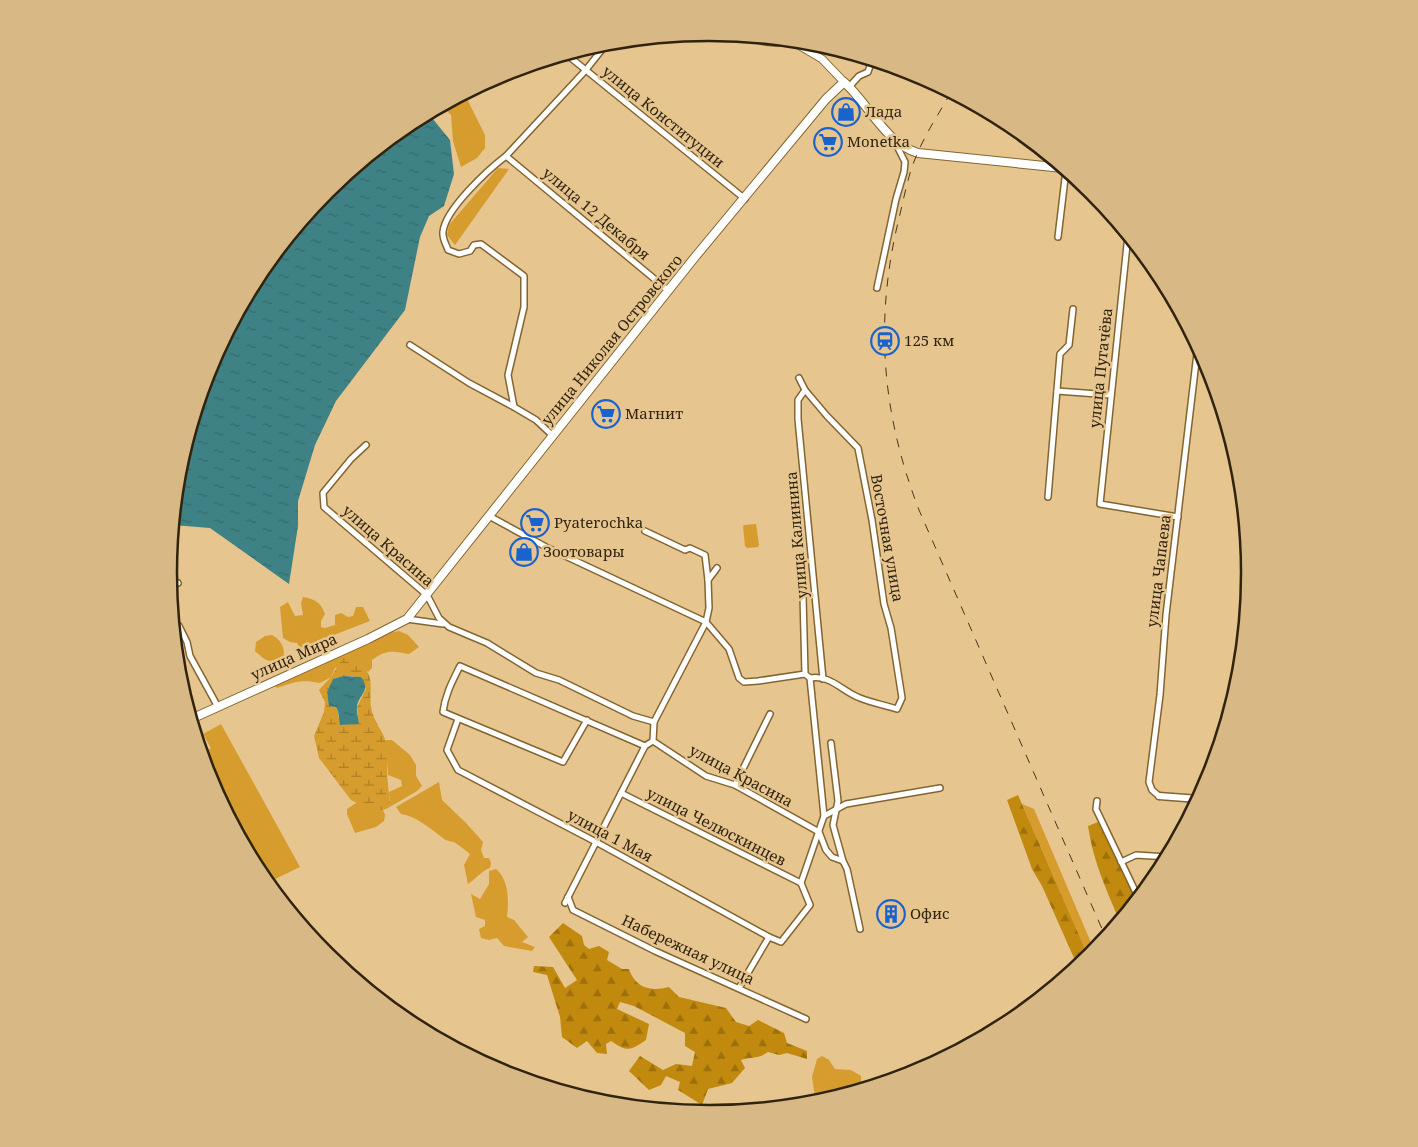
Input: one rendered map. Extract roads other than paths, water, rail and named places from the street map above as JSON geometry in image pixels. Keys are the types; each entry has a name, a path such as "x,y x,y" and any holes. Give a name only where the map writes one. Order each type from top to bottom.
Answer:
{"main road":[{"path":"805,50 822,60 846,84 893,139 906,149 918,153 1054,168"},
{"name":"улица Николая Островского","path":"407,619 669,291 826,99 846,84"},
{"name":"улица Мира","path":"197,717 368,639 407,619"}],"street":[{"path":"514,407 508,376 524,307 524,276 481,244 474,245 470,251 459,254 448,250 443,232 446,221 464,195 491,167 506,156 585,71 600,52"},
{"name":"улица Конституции","path":"571,59 745,199"},
{"path":"846,84 868,72 870,66"},
{"path":"877,288 896,199 904,172 905,162 893,139"},
{"name":"улица 12 Декабря","path":"506,156 669,291"},
{"path":"1058,237 1064,177"},
{"name":"улица Пугачёва","path":"1127,244 1100,504 1178,517"},
{"path":"1048,497 1060,354 1069,345 1073,309"},
{"path":"410,345 469,383 536,420 553,436"},
{"name":"улица Чапаева","path":"1159,796 1152,790 1149,782 1160,695 1166,614 1196,360"},
{"name":"Восточная улица","path":"799,378 805,390 858,448 902,698 897,710 859,698 840,686 823,679"},
{"name":"улица Калинина","path":"805,390 798,400 798,419 823,679"},
{"path":"1057,391 1111,395"},
{"name":"улица Красина","path":"366,445 351,459 323,493 324,507 427,595 432,607 444,624"},
{"path":"489,516 546,547 706,622 729,649 739,678 744,682 805,674 810,678 824,816 801,883 810,905 781,942 769,937 740,988"},
{"path":"565,903 645,746 653,741 654,722 706,622 709,608 708,580 704,555 690,548 685,550 645,531"},
{"path":"708,580 717,568"},
{"name":"улица Калинина","path":"803,596 805,674"},
{"path":"407,619 444,624 487,643 536,674 559,680 633,716 654,722"},
{"path":"180,627 187,642 190,656 218,707"},
{"path":"587,720 563,762 443,712 444,700 460,666 587,720 645,746"},
{"path":"810,678 823,679"},
{"path":"735,784 770,714"},
{"name":"улица 1 Мая","path":"458,719 447,750 458,770 596,842 769,937"},
{"name":"улица Красина","path":"653,741 706,776 735,784 819,832"},
{"path":"831,743 838,801 833,825 843,861 848,869 860,929"},
{"path":"824,816 846,804 940,788"},
{"name":"улица Челюскинцев","path":"621,793 801,883"},
{"path":"1159,796 1191,798"},
{"path":"1096,801 1096,809 1135,892"},
{"path":"819,832 826,850 832,857 843,861"},
{"path":"1121,862 1136,855 1160,856"},
{"name":"Набережная улица","path":"568,897 573,910 655,951 806,1019"}],"water":[{"path":"433,119 450,140 454,174 444,206 429,216 420,237 405,310 336,401 315,445 298,501 298,526 289,584 210,528 179,525 181,504 195,436 205,402 217,370 248,307 287,249 333,197 385,151"},
{"path":"343,676 361,677 364,682 365,689 357,707 359,724 340,725 336,707 329,706 327,692 333,679"}],"railway":[{"path":"948,98 925,137 915,159 892,253 885,327 889,400 896,437 919,510 1103,931"}],"place":[{"name":"Лада","path":"846,112"},
{"name":"Monetka","path":"828,142"},
{"name":"125 км","path":"885,341"},
{"name":"Магнит","path":"606,414"},
{"name":"Pyaterochka","path":"535,523"},
{"name":"Зоотовары","path":"524,552"},
{"name":"Офис","path":"891,914"}]}
